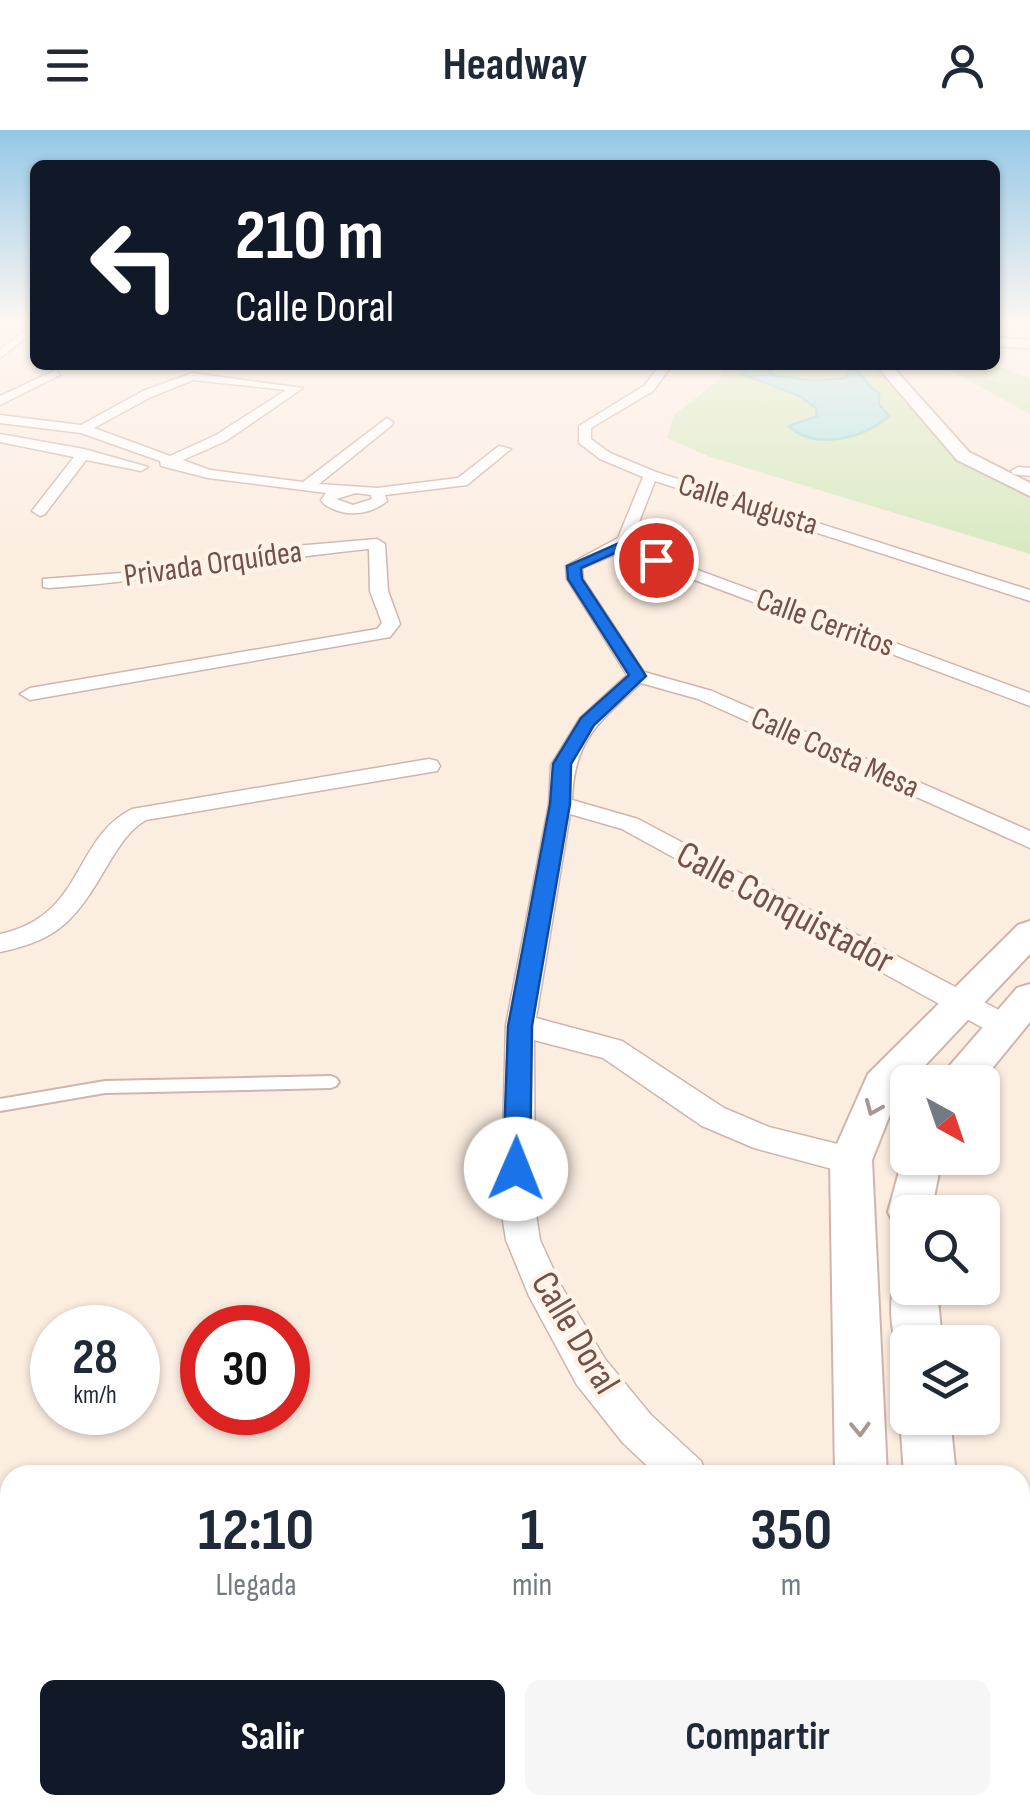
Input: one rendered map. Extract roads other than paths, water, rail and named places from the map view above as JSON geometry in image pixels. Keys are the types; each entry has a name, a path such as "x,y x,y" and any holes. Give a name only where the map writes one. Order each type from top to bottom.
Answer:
{"street":[{"path":"83,429 136,401"},
{"path":"150,469 206,446 277,401"},
{"name":"Calle Augusta","path":"624,401 595,418 583,432 584,440 606,456 650,475 1030,596"},
{"path":"914,401 963,456 1030,490"},
{"path":"937,401 981,450 1026,473"},
{"path":"0,419 83,429 171,462 227,477 307,486 335,496"},
{"path":"307,486 387,422"},
{"path":"0,438 84,453 192,482 335,496 462,482 504,449"},
{"path":"40,511 84,453"},
{"path":"638,676 573,572 579,562 619,546 634,525 640,496 650,475"},
{"path":"335,496 335,506 351,509 376,504 382,498 377,492"},
{"path":"30,694 388,630 391,624 379,591 377,544 351,509"},
{"name":"Privada Orquídea","path":"49,583 135,577 272,553 377,544"},
{"name":"Calle Cerritos","path":"619,546 1030,700"},
{"name":"Calle Doral","path":"638,676 587,722 562,764 560,804 520,1026 516,1169 523,1240 547,1296 591,1372 637,1429 677,1465"},
{"name":"Calle Costa Mesa","path":"638,676 705,694 1030,840"},
{"path":"0,943 33,937 58,921 122,825 140,814 429,766"},
{"name":"Calle Conquistador","path":"560,804 630,824 1004,1026"},
{"path":"861,1465 851,1160 882,1086 959,1002 1030,933"},
{"path":"973,1065 1030,996"},
{"path":"520,1026 612,1049 712,1118 765,1139 851,1160"},
{"path":"926,1435 929,1465"}],"lane":[{"path":"0,1105 105,1087 331,1082"}],"water":[{"path":"806,401 879,401 889,416 867,430 840,439 812,438 789,426 817,416 816,408"}]}
